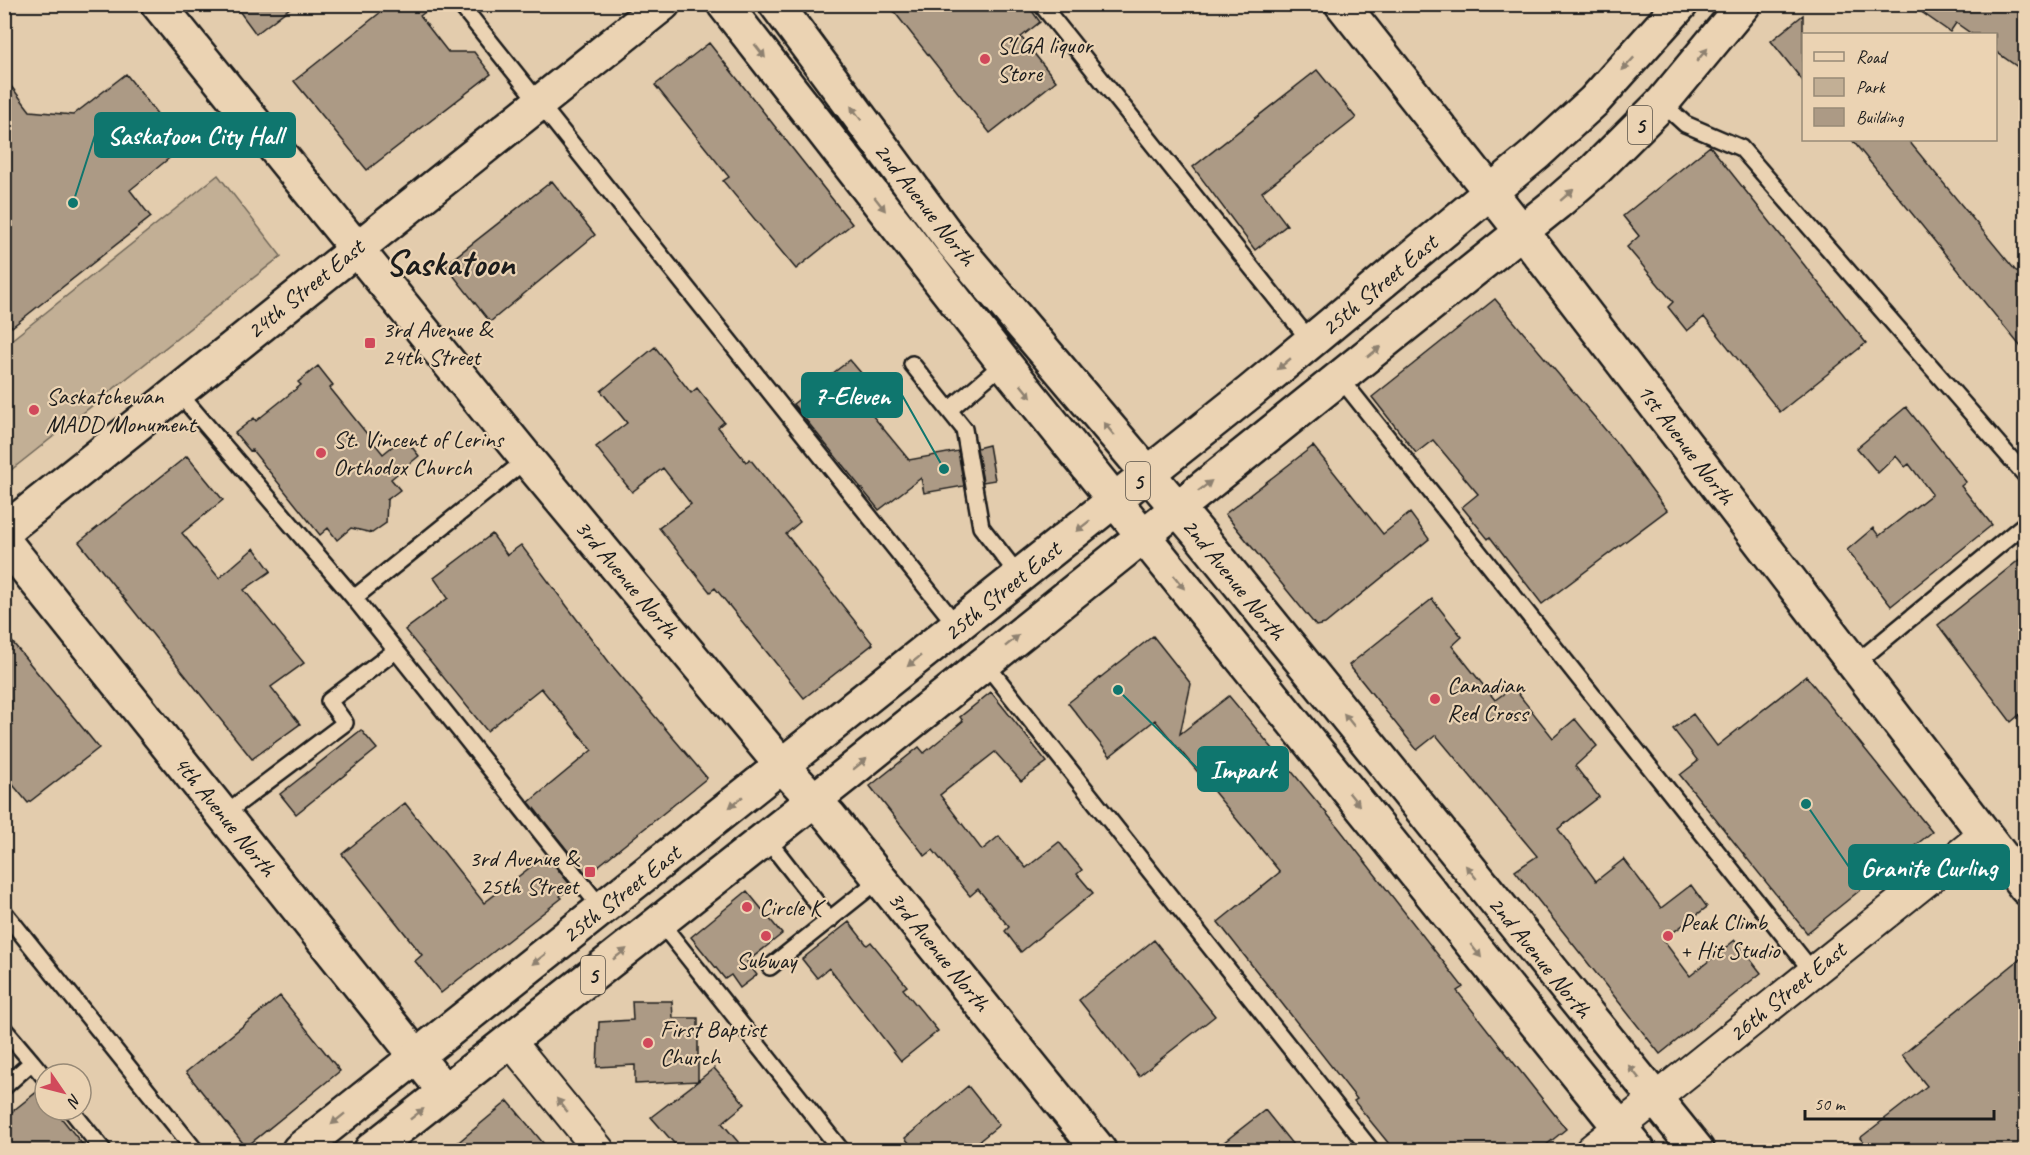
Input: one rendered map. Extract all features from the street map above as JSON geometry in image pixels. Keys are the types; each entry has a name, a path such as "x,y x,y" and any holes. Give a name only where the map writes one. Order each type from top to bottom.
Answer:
{"main road":[{"name":"3rd Avenue North","path":"158,4 527,459 783,767 814,800 880,879 1099,1150"},
{"name":"24th Street East","path":"4,531 355,248 663,4"},
{"name":"2nd Avenue North","path":"724,4 1004,363 1629,1139"},
{"name":"2nd Avenue North","path":"776,4 953,243 1177,508 1697,1150"},
{"name":"1st Avenue North","path":"1342,4 1522,232 2025,888"},
{"name":"25th Street East","path":"298,1150 783,767 1311,342 1491,192 1594,101 1681,4"},
{"name":"25th Street East","path":"371,1150 814,800 1522,232 1596,169 1662,104 1744,4"},
{"name":"4th Avenue North","path":"4,541 445,1092"}],"street":[{"name":"26th Street East","path":"1591,1150 1629,1139 1654,1098 1985,834"},
{"path":"510,1041 599,1150"}],"lane":[{"path":"460,4 957,627"},
{"path":"1041,4 1311,342"},
{"path":"1662,104 1685,124 1742,148 2025,476"},
{"path":"949,410 1004,363"},
{"path":"912,364 964,429 981,527 1020,577"},
{"path":"1341,379 1812,971"},
{"path":"177,391 354,598 602,909"},
{"path":"354,598 527,459"},
{"path":"1855,664 2025,523"},
{"path":"223,815 345,723 329,701 395,651"},
{"path":"985,663 1110,824 1371,1150"},
{"path":"766,838 830,920"},
{"path":"770,967 880,879"},
{"path":"4,912 195,1150"},
{"path":"660,922 841,1150"},
{"path":"4,1029 32,1062 4,1087"},
{"path":"81,1122 103,1150"}],"green space":[{"path":"218,175 281,256 6,474 5,345"}],"building":[{"path":"234,4 295,4 256,34"},
{"path":"391,4 435,4 420,16 448,52 474,52 491,74 367,170 294,81"},
{"name":"SLGA liquor Store","path":"888,4 1027,4 1040,22 1021,37 1056,81 990,133"},
{"path":"1910,4 2011,4 2025,14 2025,72 1997,52 1997,33 1971,33 1956,23 1950,32"},
{"path":"1803,15 1802,80 1771,41"},
{"path":"709,43 852,224 796,269 723,181 729,177 655,85"},
{"path":"1317,70 1356,118 1262,192 1287,225 1255,250 1193,167"},
{"path":"126,74 183,147 130,190 151,217 12,327 4,317 4,77 30,111 73,115"},
{"path":"1853,141 1909,141 2015,270 2025,277 2025,352"},
{"path":"1710,146 1866,343 1780,412 1704,317 1687,331 1668,307 1673,302 1627,247 1639,236 1623,216"},
{"path":"552,181 595,235 490,322 445,265"},
{"path":"1495,299 1619,446 1667,510 1542,604 1490,537 1488,539 1462,507 1478,494 1433,440 1416,453 1372,397"},
{"path":"655,347 691,393 697,388 724,422 718,427 746,462 750,459 800,522 786,534 873,644 804,698 715,588 710,592 659,528 691,504 663,468 632,492 596,447 627,423 601,391"},
{"path":"850,360 879,394 874,399 872,415 909,460 958,451 964,486 924,493 921,478 879,510 793,404"},
{"name":"St. Vincent of Lerins Orthodox Church","path":"318,366 333,385 330,388 383,454 404,437 419,456 391,479 400,490 387,500 386,523 372,533 351,528 337,540 328,528 320,535 252,450 250,451 235,433 254,418 256,421 301,385 298,382"},
{"path":"1906,407 1966,482 1961,486 1992,525 1891,606 1847,550 1873,528 1879,536 1932,494 1909,464 1905,467 1896,456 1878,473 1857,448"},
{"path":"989,445 995,480 983,482 977,448"},
{"path":"1313,446 1383,534 1410,513 1429,539 1325,624 1316,626 1225,514"},
{"path":"187,456 223,500 182,533 219,578 254,548 271,571 244,590 304,663 271,687 300,724 252,759 79,542"},
{"path":"492,534 507,555 521,545 609,662 707,778 587,875 529,802 592,750 541,688 487,731 405,630 448,598 434,578"},
{"path":"2025,555 2025,710 2011,722 1938,625"},
{"path":"1432,599 1462,637 1452,646 1495,700 1513,687 1553,738 1575,719 1597,746 1575,766 1599,797 1558,829 1596,881 1624,859 1661,908 1691,885 1707,907 1663,940 1690,976 1735,940 1761,973 1660,1054 1515,871 1537,856 1436,735 1417,750 1349,665"},
{"path":"4,632 99,748 28,803 4,774"},
{"path":"1153,636 1191,684 1180,734 1229,696 1338,827 1463,987 1457,991 1566,1129 1540,1150 1394,1150 1354,1101 1357,1099 1218,922 1280,872 1155,720 1110,756 1068,703"},
{"path":"1806,676 1932,832 1807,933 1680,775 1698,761 1673,729 1693,714 1717,746"},
{"path":"991,692 1047,762 1021,781 995,752 940,795 982,850 999,836 1026,868 1059,842 1082,870 1077,874 1093,893 1021,952 1005,931 1009,927 978,889 970,896 933,850 925,856 870,786 919,747 924,753 963,721 960,717"},
{"path":"361,730 377,749 296,814 280,794"},
{"path":"405,803 484,903 546,855 572,887 560,896 562,898 441,993 415,961 422,955 342,854"},
{"path":"747,891 782,934 747,962 757,975 740,988 731,975 725,979 691,937"},
{"path":"849,922 867,945 871,942 907,986 903,989 938,1031 901,1061 829,968 817,978 802,959"},
{"path":"1154,940 1215,1016 1139,1076 1079,1000"},
{"path":"2025,955 2025,1150 1870,1150 1860,1138 1927,1086 1902,1055"},
{"path":"280,996 340,1071 246,1147 186,1072"},
{"name":"First Baptist Church","path":"632,1001 672,1001 673,1018 698,1018 698,1081 635,1084 635,1065 597,1067 599,1022 633,1020"},
{"path":"714,1068 745,1104 722,1123 745,1150 680,1150 651,1117"},
{"path":"968,1086 999,1125 968,1150 915,1150 905,1138"},
{"path":"33,1095 33,1122 65,1122 87,1150 4,1150 4,1118"},
{"path":"508,1101 549,1150 449,1150"},
{"path":"1265,1110 1297,1150 1214,1150"}],"place":[{"name":"SLGA liquor Store","path":"985,59"},
{"name":"Saskatoon City Hall","path":"73,203"},
{"name":"3rd Avenue & 24th Street","path":"370,343"},
{"name":"Saskatchewan MADD Monument","path":"34,410"},
{"name":"St. Vincent of Lerins Orthodox Church","path":"321,453"},
{"name":"7-Eleven","path":"944,469"},
{"name":"Impark","path":"1118,690"},
{"name":"Canadian Red Cross","path":"1435,699"},
{"name":"Granite Curling","path":"1806,804"},
{"name":"3rd Avenue & 25th Street","path":"590,872"},
{"name":"Circle K","path":"747,907"},
{"name":"Subway","path":"766,936"},
{"name":"Peak Climb + Hit Studio","path":"1668,936"},
{"name":"First Baptist Church","path":"648,1043"}],"district":[{"name":"Saskatoon","path":"450,262"}]}
